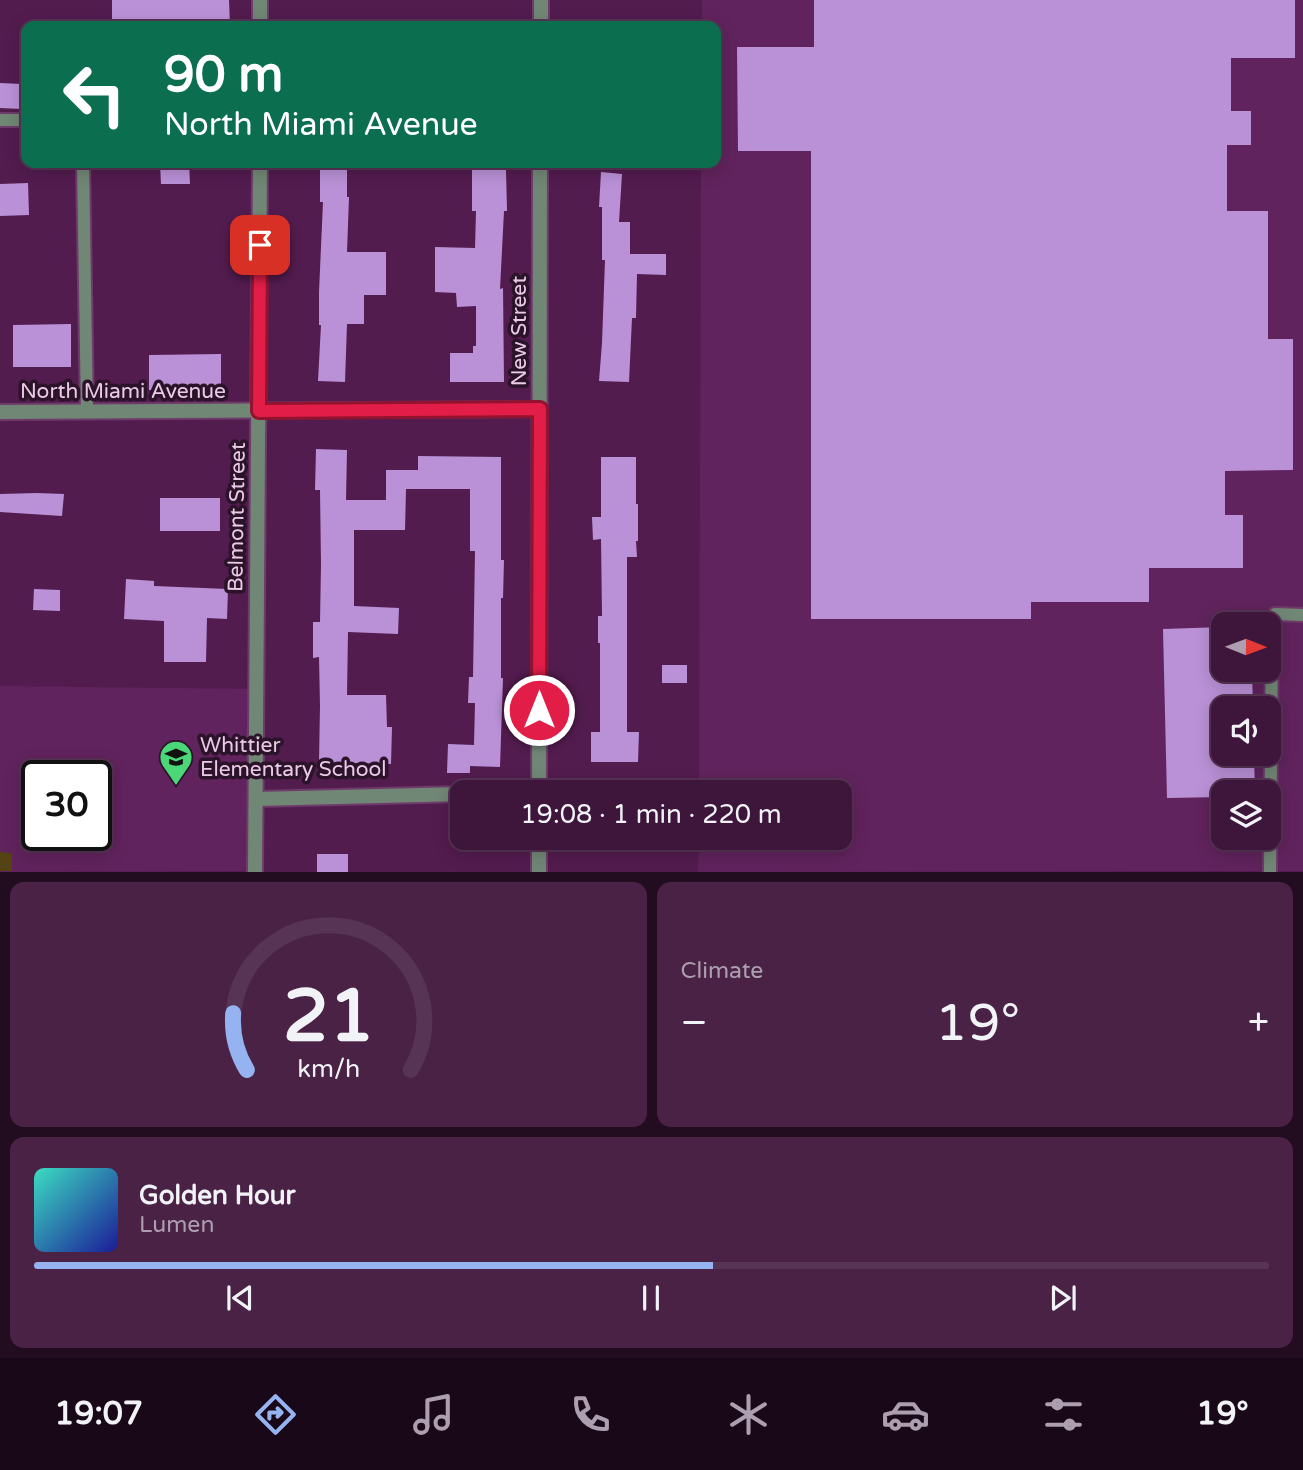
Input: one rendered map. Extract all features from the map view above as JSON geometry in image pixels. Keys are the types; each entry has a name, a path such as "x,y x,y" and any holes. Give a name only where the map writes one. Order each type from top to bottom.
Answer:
{"street":[{"path":"260,0 260,21"},
{"path":"541,0 541,21"},
{"name":"Belmont Street","path":"255,872 260,168"},
{"name":"New Street","path":"538,780 540,168"},
{"name":"North Miami Avenue","path":"0,412 540,409"},
{"path":"256,799 450,794"},
{"path":"539,850 539,872"}],"lane":[{"path":"0,120 21,120"},
{"path":"83,168 87,412"},
{"path":"1270,872 1272,619 1275,614 1303,615"}],"shaded area":[{"path":"702,0 1303,0 1303,871 698,872 699,850 852,850 852,780 699,780 701,168 721,168 721,21 702,21"},
{"name":"Whittier Elementary School","path":"0,686 257,689 255,871 0,872"},
{"path":"0,852 12,853 12,871 0,871"}],"building":[{"path":"112,0 229,0 230,21 112,21"},
{"path":"814,0 1295,0 1295,58 1231,58 1231,111 1251,111 1251,145 1227,145 1227,211 1268,211 1268,339 1293,339 1293,470 1225,471 1225,515 1243,515 1243,568 1149,568 1149,602 1031,602 1031,619 811,619 811,151 738,151 737,47 814,47"},
{"path":"0,83 21,84 21,109 0,108"},
{"path":"160,168 189,168 190,184 161,184"},
{"path":"320,168 347,168 347,252 386,252 386,295 364,295 364,324 347,324 345,382 318,381 323,202 320,202"},
{"path":"472,170 506,170 507,211 504,211 500,289 503,288 504,382 450,382 450,353 473,353 473,346 476,346 476,306 457,307 456,293 435,292 435,247 475,248 476,211 472,211"},
{"path":"601,172 622,174 619,222 630,222 630,254 666,254 666,275 637,274 636,318 632,318 629,382 599,381 605,260 602,260 602,207 599,207"},
{"path":"28,183 29,215 0,216 0,184"},
{"path":"71,324 71,367 13,367 13,325"},
{"path":"221,354 221,388 149,390 149,355"},
{"path":"316,449 347,450 346,500 386,500 386,470 418,470 418,456 501,457 501,560 504,560 501,598 503,678 500,767 470,766 470,773 447,773 448,744 474,745 475,703 468,703 469,677 473,677 475,551 470,551 470,489 406,489 405,530 354,530 354,606 399,608 398,634 348,632 347,695 386,695 387,727 392,727 391,764 319,762 319,657 313,658 313,622 320,622 321,564 320,490 315,490"},
{"path":"601,457 636,457 637,557 627,557 627,732 639,732 638,762 591,762 591,732 600,732 598,616 602,616 601,539 593,540 592,517 601,517"},
{"path":"0,494 64,494 62,516 0,512"},
{"path":"160,498 220,498 220,531 160,531"},
{"path":"126,579 154,581 154,586 228,589 227,619 207,618 206,662 164,662 164,621 124,619"},
{"path":"34,589 60,590 60,611 33,610"},
{"path":"1211,627 1211,682 1252,682 1253,696 1211,696 1211,766 1254,766 1255,780 1211,780 1211,797 1167,798 1163,629"},
{"path":"662,665 687,665 687,683 662,683"},
{"path":"317,854 348,854 348,872 317,872"}],"place":[{"name":"Whittier Elementary School","path":"176,787"}],"route":[{"path":"260,245 259,411 540,409 539,710"}]}
